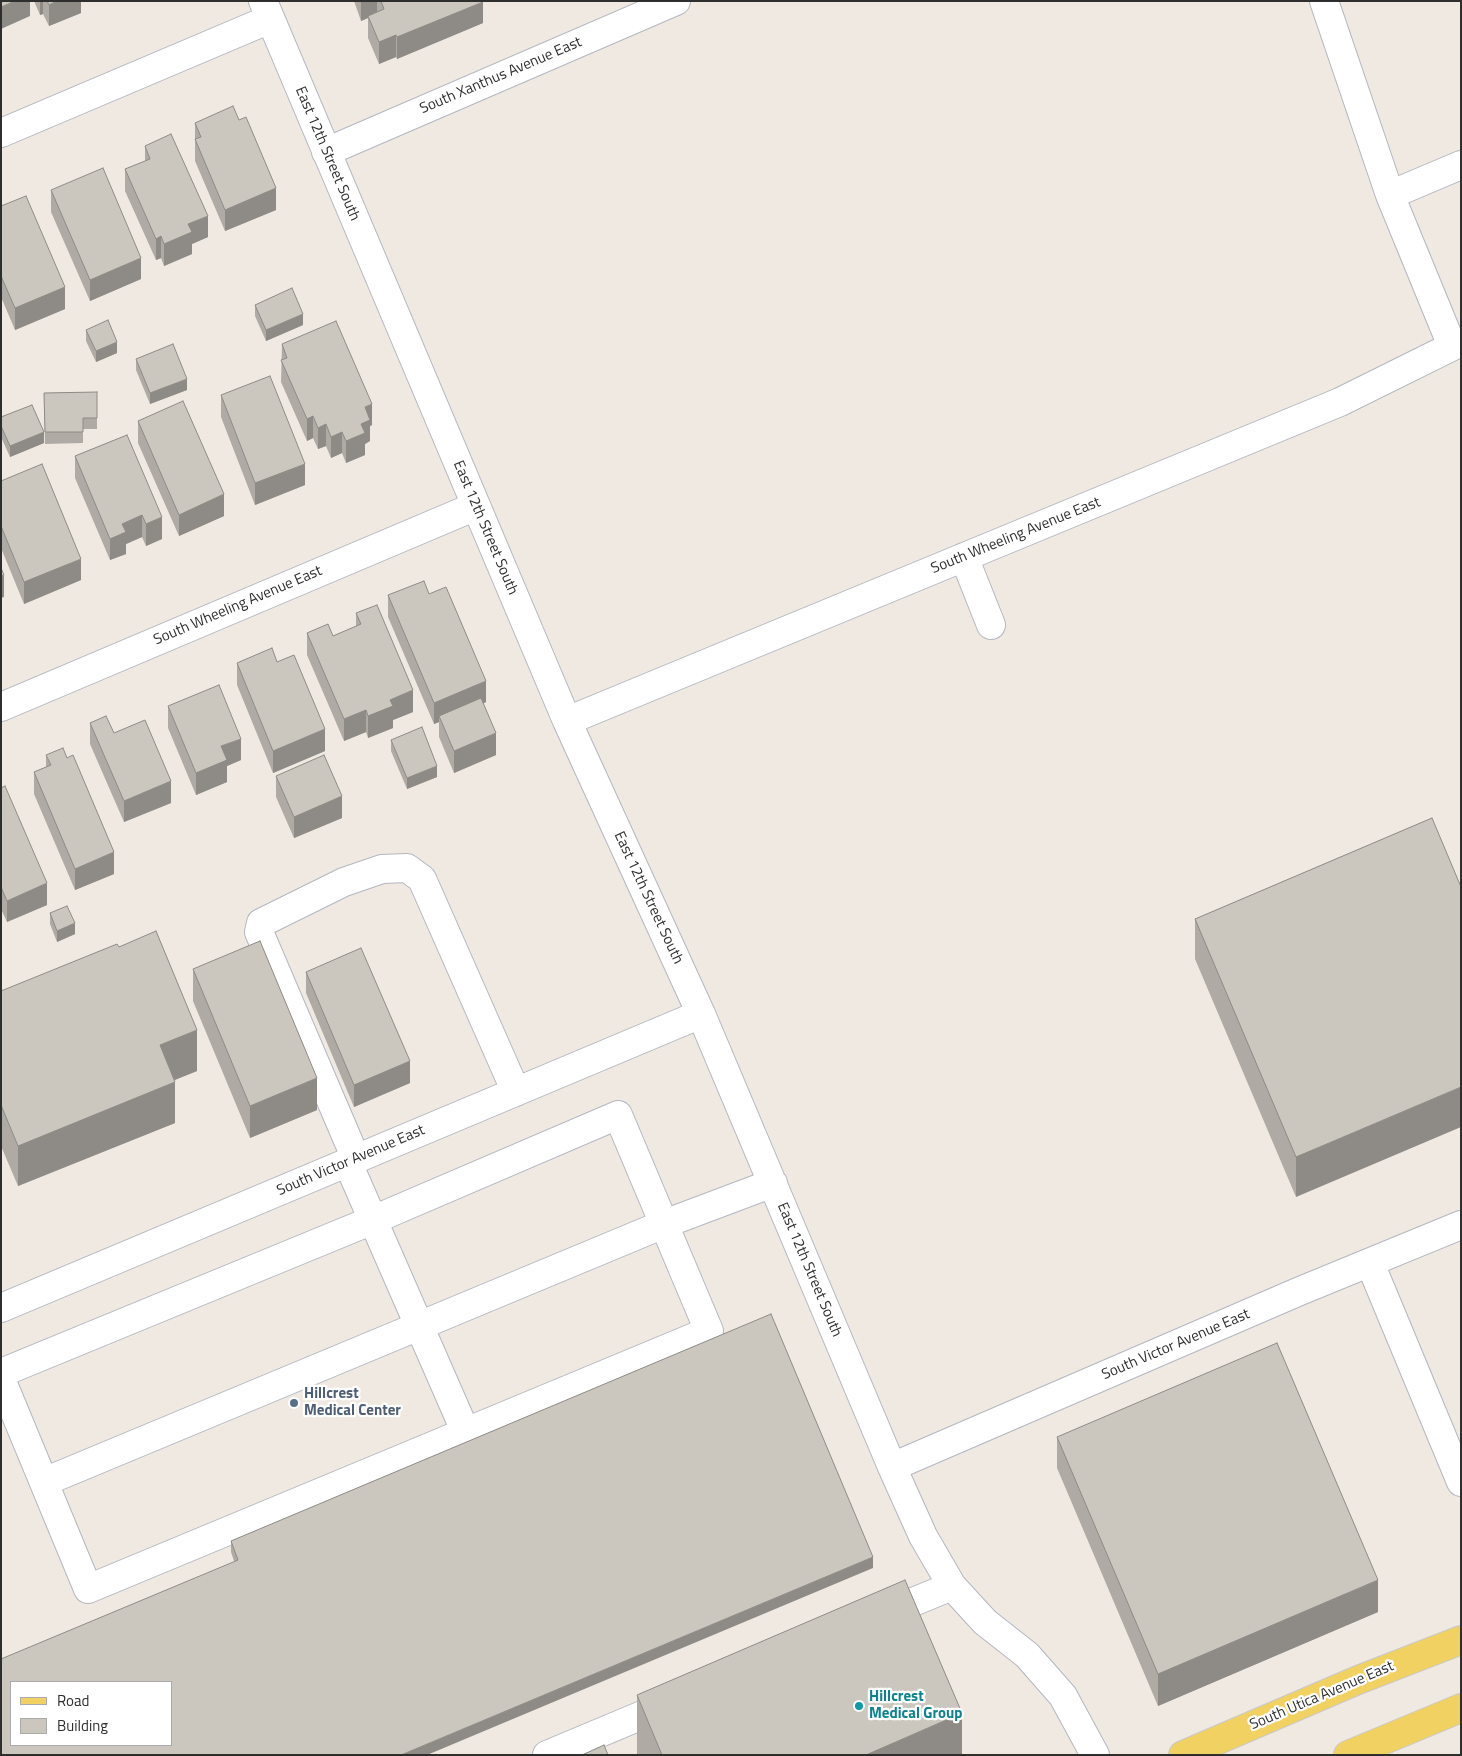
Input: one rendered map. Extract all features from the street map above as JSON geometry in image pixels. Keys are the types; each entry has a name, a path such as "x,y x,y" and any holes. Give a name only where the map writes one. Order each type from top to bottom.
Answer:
{"main road":[{"name":"South Utica Avenue East","path":"1184,1755 1358,1680 1461,1640"},
{"path":"1348,1755 1461,1708"}],"street":[{"name":"South Xanthus Avenue East","path":"326,152 676,1"},
{"path":"1324,1 1390,195 1456,344"},
{"name":"East 12th Street South","path":"267,10 567,721 701,1014 892,1467 923,1536 952,1586 985,1622 1027,1655 1064,1696 1095,1755"},
{"path":"1,133 267,10"},
{"path":"1390,195 1461,165"},
{"name":"South Wheeling Avenue East","path":"567,721 1340,402 1456,344"},
{"name":"South Wheeling Avenue East","path":"1,707 476,506"},
{"path":"964,557 991,625"},
{"path":"470,1441 373,1220 352,1161 259,932 261,923 344,882 382,869 407,868 422,879 516,1092"},
{"name":"South Victor Avenue East","path":"1,1308 701,1014"},
{"path":"1,1373 373,1220 618,1115 709,1331 470,1441 88,1589 1,1379"},
{"path":"44,1482 664,1224 773,1183"},
{"name":"South Victor Avenue East","path":"892,1467 1300,1291 1461,1225"},
{"path":"1370,1262 1461,1482"},
{"path":"859,1625 952,1586"},
{"path":"547,1755 694,1694"}],"building":[{"path":"1,1 15,1 1,7"},
{"path":"47,1 57,1 49,5"},
{"path":"381,1 483,2 397,37 396,35 379,42 368,16 384,9"},
{"path":"233,106 239,120 246,117 276,188 225,210 195,139 201,137 195,123"},
{"path":"171,134 208,216 188,224 192,232 164,244 161,236 156,239 125,169 150,159 145,146"},
{"path":"103,168 141,258 90,280 51,190"},
{"path":"26,196 65,287 15,308 1,276 1,206"},
{"path":"292,288 303,314 266,330 255,305"},
{"path":"108,320 117,342 96,351 86,330"},
{"path":"336,321 372,404 365,407 370,420 361,424 365,433 346,441 342,432 331,437 326,424 318,428 313,416 307,419 281,360 287,358 282,344"},
{"path":"173,344 187,379 150,393 136,359"},
{"path":"270,376 305,464 255,483 221,395"},
{"path":"97,392 97,418 83,418 83,432 45,432 44,393"},
{"path":"183,401 224,494 179,515 138,421"},
{"path":"32,405 44,432 10,446 1,426 1,417"},
{"path":"127,435 162,517 146,524 142,515 122,524 126,532 110,539 75,456"},
{"path":"42,464 81,559 24,582 1,526 1,481"},
{"path":"424,581 429,594 446,587 486,681 434,703 388,595"},
{"path":"377,605 413,690 390,700 393,706 368,716 366,710 344,719 307,633 328,624 333,636 361,624 356,613"},
{"path":"272,648 277,662 294,655 325,729 273,751 237,663"},
{"path":"219,685 241,739 221,746 227,760 196,773 168,706"},
{"path":"481,698 496,733 454,751 439,716"},
{"path":"106,716 114,733 145,720 171,781 124,801 90,723"},
{"path":"422,727 437,766 407,778 391,740"},
{"path":"63,748 67,758 73,755 114,852 75,869 34,772 51,765 46,755"},
{"path":"324,755 342,796 294,817 276,776"},
{"path":"5,786 47,883 7,901 1,887 1,788"},
{"path":"1432,818 1461,887 1461,1087 1296,1157 1195,919"},
{"path":"67,906 75,923 57,931 50,913"},
{"path":"156,931 197,1030 160,1045 175,1082 18,1146 1,1105 1,991 117,944 119,947"},
{"path":"260,941 317,1078 250,1106 193,969"},
{"path":"361,948 410,1061 354,1085 306,972"},
{"path":"771,1314 873,1557 401,1755 1,1755 1,1659 238,1560 231,1541"},
{"path":"1277,1343 1378,1580 1158,1674 1057,1437"},
{"path":"905,1580 962,1713 866,1755 662,1755 637,1695"},
{"path":"604,1745 608,1755 582,1755"}],"place":[{"name":"Hillcrest Medical Center","path":"294,1403"},
{"name":"Hillcrest Medical Group","path":"859,1706"}]}
